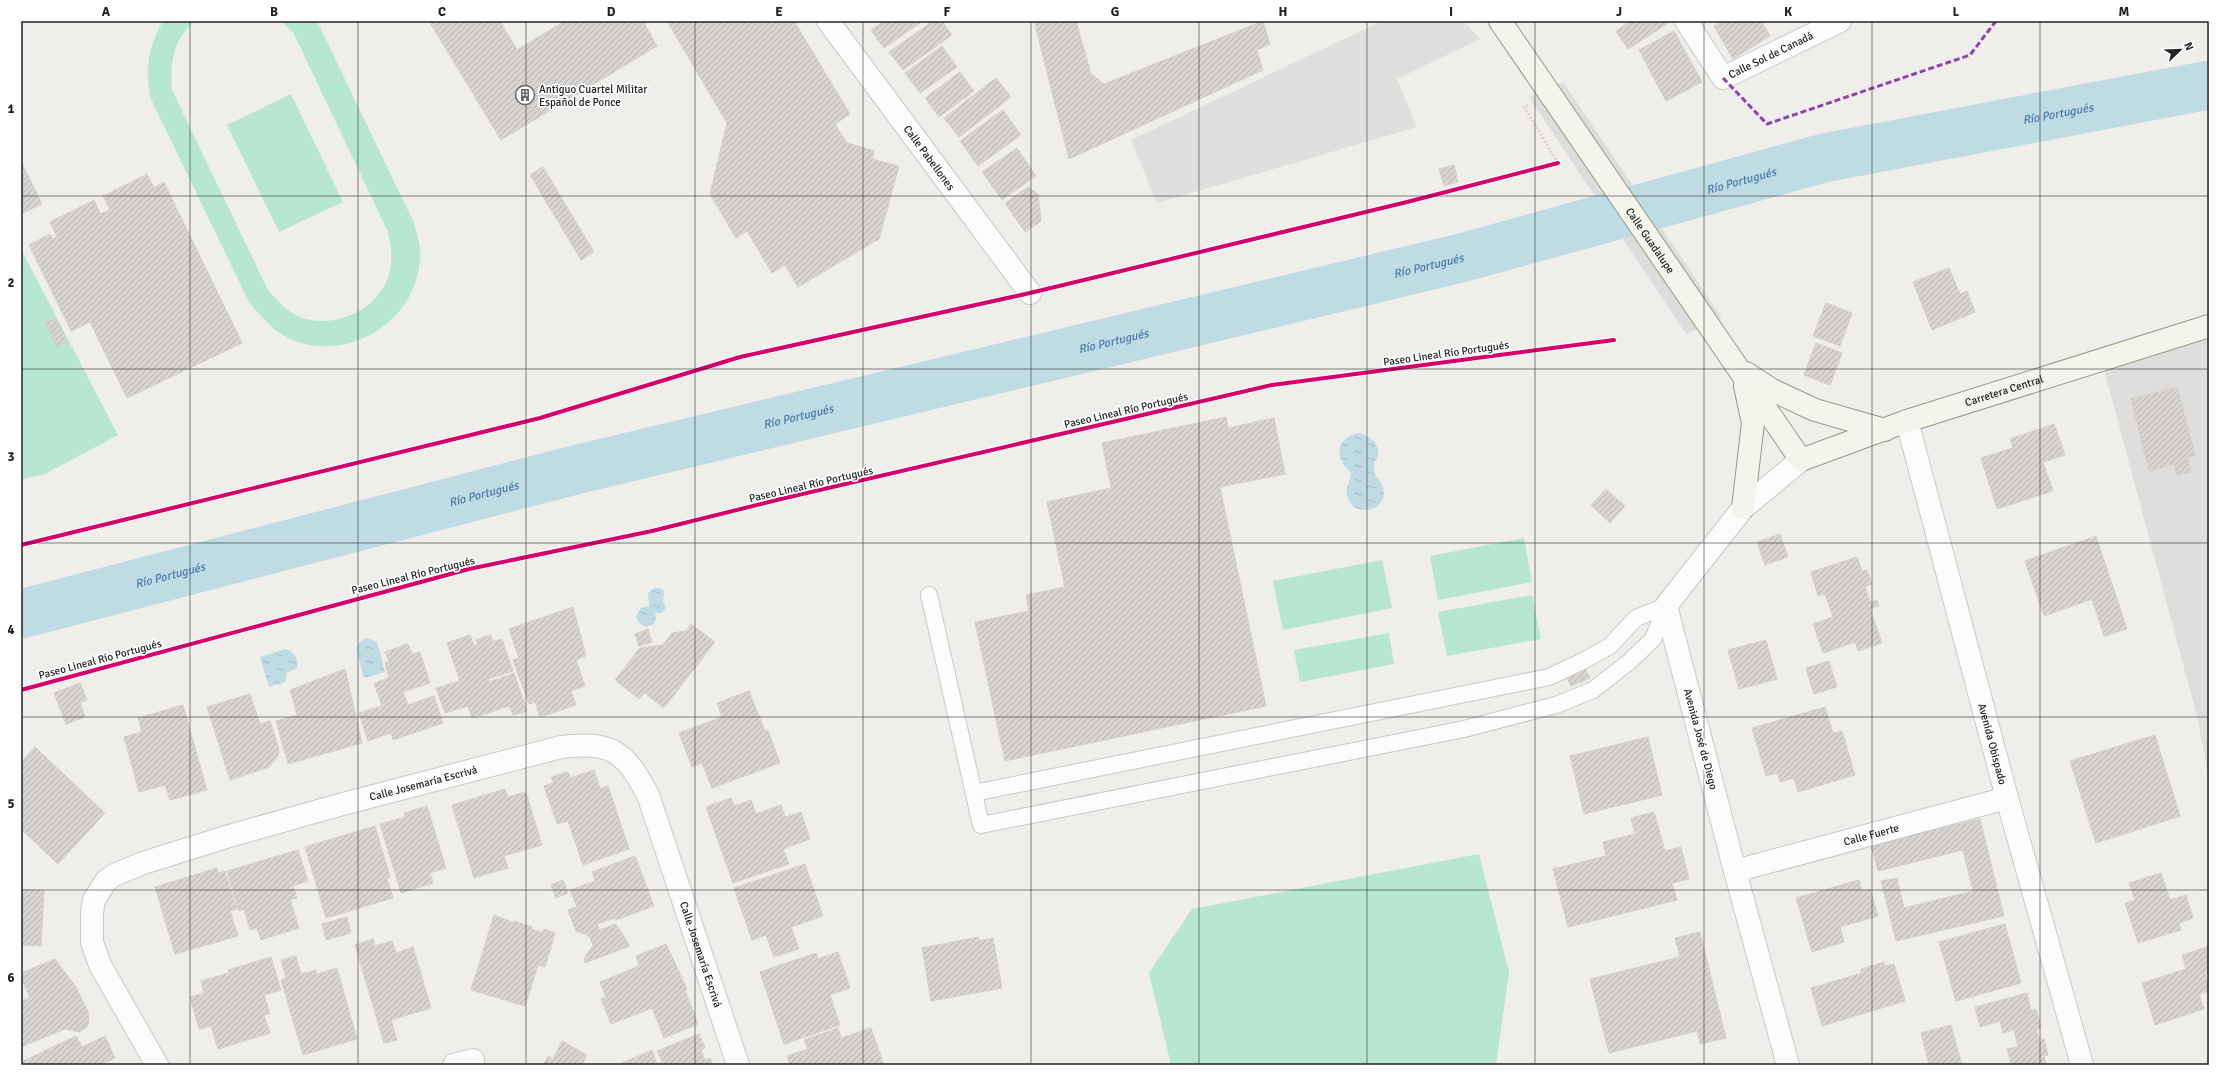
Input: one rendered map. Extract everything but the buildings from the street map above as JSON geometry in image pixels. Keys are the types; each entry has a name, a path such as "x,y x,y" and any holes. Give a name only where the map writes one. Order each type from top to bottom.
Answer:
{"street":[{"name":"Calle Pabellones","path":"828,21 1030,293"},
{"name":"Calle Sol de Canadá","path":"1686,21 1723,78 1840,21"},
{"name":"Calle Guadalupe","path":"1505,28 1801,460"},
{"name":"Carretera Central","path":"1801,460 1907,421 2209,326"},
{"path":"1740,369 1772,390 1816,410 1885,430"},
{"path":"1740,369 1751,406 1753,423 1743,508"},
{"name":"Avenida Obispado","path":"1907,421 2007,798 2082,1065"},
{"path":"1666,606 1743,508 1801,460"},
{"name":"Avenida José de Diego","path":"1666,606 1735,871 1788,1065"},
{"name":"Calle Josemaría Escrivá","path":"157,1065 100,965 92,942 92,912 94,900 106,881 114,875 143,863 339,805 561,748 596,745 614,751 627,762 648,795 738,1065"},
{"name":"Calle Fuerte","path":"1735,871 2007,798"}],"lane":[{"path":"929,595 981,825 1464,729 1556,705 1592,690 1629,662 1653,638 1666,606"},
{"path":"974,793 1549,678 1610,646 1636,618 1666,606"}],"path":[{"path":"1550,164 1558,163"}],"shaded area":[{"path":"1382,21 1464,21 1480,39 1397,79 1417,127 1157,203 1131,140"},
{"path":"2209,338 2209,779 2197,716 2102,362"}],"green space":[{"path":"163,21 196,21 188,27 178,43 173,61 172,90 268,290 282,305 295,315 313,320 327,321 340,319 354,314 376,298 384,287 389,274 391,253 388,232 293,32 281,21 317,21 414,223 419,241 420,253 417,276 409,297 396,315 380,329 361,339 340,345 317,346 295,341 281,334 264,320 249,302 150,97 148,76 149,58 154,41"},
{"path":"291,94 343,202 279,232 227,125"},
{"path":"21,249 118,435 43,475 21,479"},
{"path":"1524,538 1532,582 1438,600 1430,556"},
{"path":"1382,560 1392,608 1283,630 1273,581"},
{"path":"1532,595 1541,639 1447,656 1438,612"},
{"path":"1389,633 1394,664 1300,682 1294,650"},
{"path":"1479,854 1509,972 1496,1065 1171,1065 1149,973 1192,909"}],"water":[{"path":"1359,433 1367,436 1376,444 1378,456 1374,464 1374,469 1382,484 1384,493 1380,504 1370,510 1358,509 1349,501 1347,490 1351,474 1342,462 1339,451 1345,439"},
{"path":"654,588 660,588 664,591 663,602 666,608 662,613 655,613 656,618 654,624 645,627 638,622 636,616 641,608 649,606 648,593"},
{"path":"367,638 377,642 385,672 364,678 356,648 360,642"},
{"path":"285,649 295,656 297,668 287,673 285,682 269,687 260,657"}],"pier":[{"path":"1563,82 1722,318 1686,334 1529,97"}],"waterway":[{"name":"Río Portugués","path":"21,614 575,470 1461,258 1824,158 2209,85"}],"marked path":[{"path":"1723,78 1767,124 1970,55 1996,21"}],"cycle path":[{"path":"21,545 540,418 740,357 1030,293 1407,202 1558,163"},
{"name":"Paseo Lineal Río Portugués","path":"21,690 469,569 652,531 785,498 1272,385 1614,340"}],"place":[{"name":"Antiguo Cuartel Militar Español de Ponce","path":"525,95"}]}
